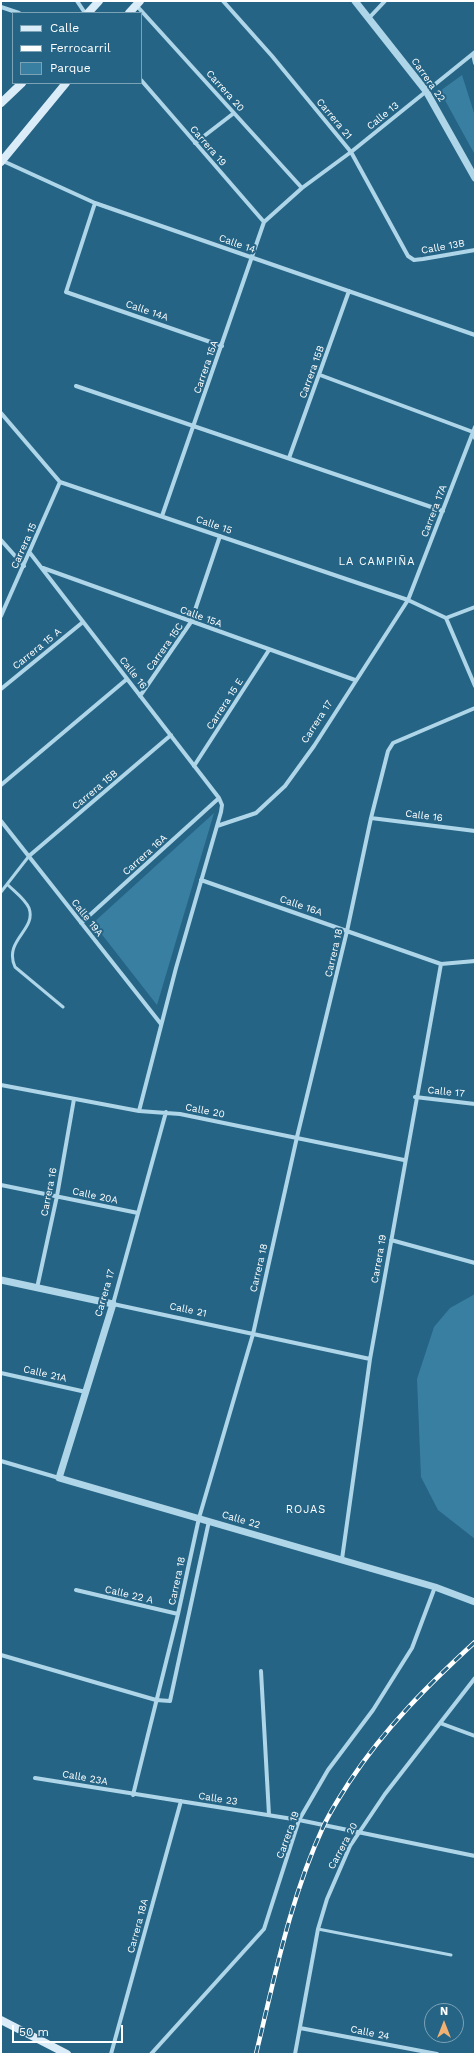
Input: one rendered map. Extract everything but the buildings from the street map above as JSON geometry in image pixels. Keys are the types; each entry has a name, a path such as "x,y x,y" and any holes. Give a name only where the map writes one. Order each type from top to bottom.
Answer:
{"main road":[{"path":"89,12 99,1"},
{"path":"130,12 138,3"},
{"path":"1,103 21,84"},
{"path":"1,160 65,84"},
{"path":"1,2020 67,2054"}],"street":[{"path":"77,1 84,12"},
{"name":"Carrera 21","path":"223,1 272,56 351,152 408,256 414,260"},
{"name":"Carrera 22","path":"355,1 426,91 475,178"},
{"path":"368,18 385,1"},
{"name":"Carrera 20","path":"138,3 302,188"},
{"path":"1,6 17,12"},
{"path":"474,53 475,63"},
{"name":"Calle 13","path":"264,222 302,188 351,152 474,53"},
{"name":"Carrera 19","path":"142,81 264,222"},
{"path":"195,143 234,113"},
{"name":"Calle 14","path":"1,160 95,203 475,335"},
{"name":"Calle 14A","path":"95,203 66,292 222,346"},
{"name":"Carrera 15A","path":"162,516 264,222"},
{"name":"Calle 13B","path":"414,260 475,250"},
{"name":"Carrera 15B","path":"289,458 349,291"},
{"path":"320,375 473,432 475,438"},
{"path":"76,386 443,511"},
{"path":"1,413 60,482"},
{"name":"Carrera 17A","path":"408,600 475,427"},
{"name":"Calle 15","path":"60,482 408,600 446,618"},
{"name":"Carrera 15","path":"1,616 60,482"},
{"name":"Carrera 15C","path":"140,696 192,622 220,536"},
{"path":"1,540 24,566"},
{"name":"Calle 16","path":"30,553 219,798 222,804 217,826"},
{"name":"Calle 15A","path":"42,568 355,680"},
{"name":"Carrera 17","path":"217,826 256,813 285,786 314,746 355,680 408,600"},
{"path":"475,607 446,618 475,686"},
{"name":"Carrera 15 A","path":"1,689 83,622"},
{"name":"Carrera 15 E","path":"194,766 269,650"},
{"path":"1,785 127,679"},
{"name":"Carrera 18","path":"133,1795 178,1614 199,1518 253,1334 297,1137 347,931 371,818 388,750 393,743 475,708"},
{"name":"Carrera 15B","path":"29,856 171,735"},
{"name":"Carrera 16A","path":"81,923 219,798"},
{"name":"Calle 16","path":"371,818 475,831"},
{"name":"Calle 19A","path":"1,821 161,1024"},
{"path":"139,1111 161,1024 217,826"},
{"name":"Calle 16A","path":"201,880 441,964"},
{"path":"441,964 475,961"},
{"name":"Carrera 19","path":"342,1560 370,1359 415,1097 441,964"},
{"name":"Calle 20","path":"1,1085 139,1111 166,1112 297,1137 404,1160"},
{"name":"Calle 17","path":"415,1097 475,1104"},
{"name":"Carrera 16","path":"37,1288 57,1196 74,1099"},
{"name":"Carrera 17","path":"59,1478 112,1304 166,1112"},
{"name":"Calle 20A","path":"1,1185 138,1213"},
{"path":"390,1240 475,1264"},
{"name":"Calle 21","path":"1,1280 370,1359"},
{"name":"Calle 21A","path":"1,1373 86,1392"},
{"name":"Calle 22","path":"1,1461 199,1518 208,1524 435,1587 475,1602"},
{"path":"1,1655 156,1700 170,1702 208,1524"},
{"name":"Carrera 19","path":"152,2054 264,1929 299,1820 328,1770 373,1710 412,1648 435,1587"},
{"name":"Calle 22 A","path":"76,1590 178,1614"},
{"path":"261,1671 269,1815"},
{"name":"Carrera 20","path":"295,2054 318,1929 337,1875 359,1832 385,1794 475,1678"},
{"path":"440,1723 475,1736"},
{"name":"Calle 23A","path":"35,1778 133,1795"},
{"name":"Calle 23","path":"133,1795 269,1815 359,1832"},
{"name":"Carrera 18A","path":"111,2054 181,1801"},
{"path":"359,1832 475,1856"},
{"name":"Calle 24","path":"300,2028 437,2054"}],"lane":[{"path":"1,892 8,885 29,856"},
{"path":"8,885 25,902 29,909 28,925 12,948 12,961 15,966 63,1007"},
{"path":"318,1929 452,1955"}],"green space":[{"path":"462,75 475,116 475,155 440,91"},
{"path":"214,813 157,1005 93,923"},
{"path":"475,1294 475,1539 438,1510 421,1477 417,1379 434,1327 450,1308"}],"railway":[{"path":"256,2054 284,1938 312,1853 327,1819 363,1762 393,1725 424,1691 475,1642"}],"district":[{"name":"LA CAMPIÑA","path":"377,562"},
{"name":"ROJAS","path":"306,1510"}]}
